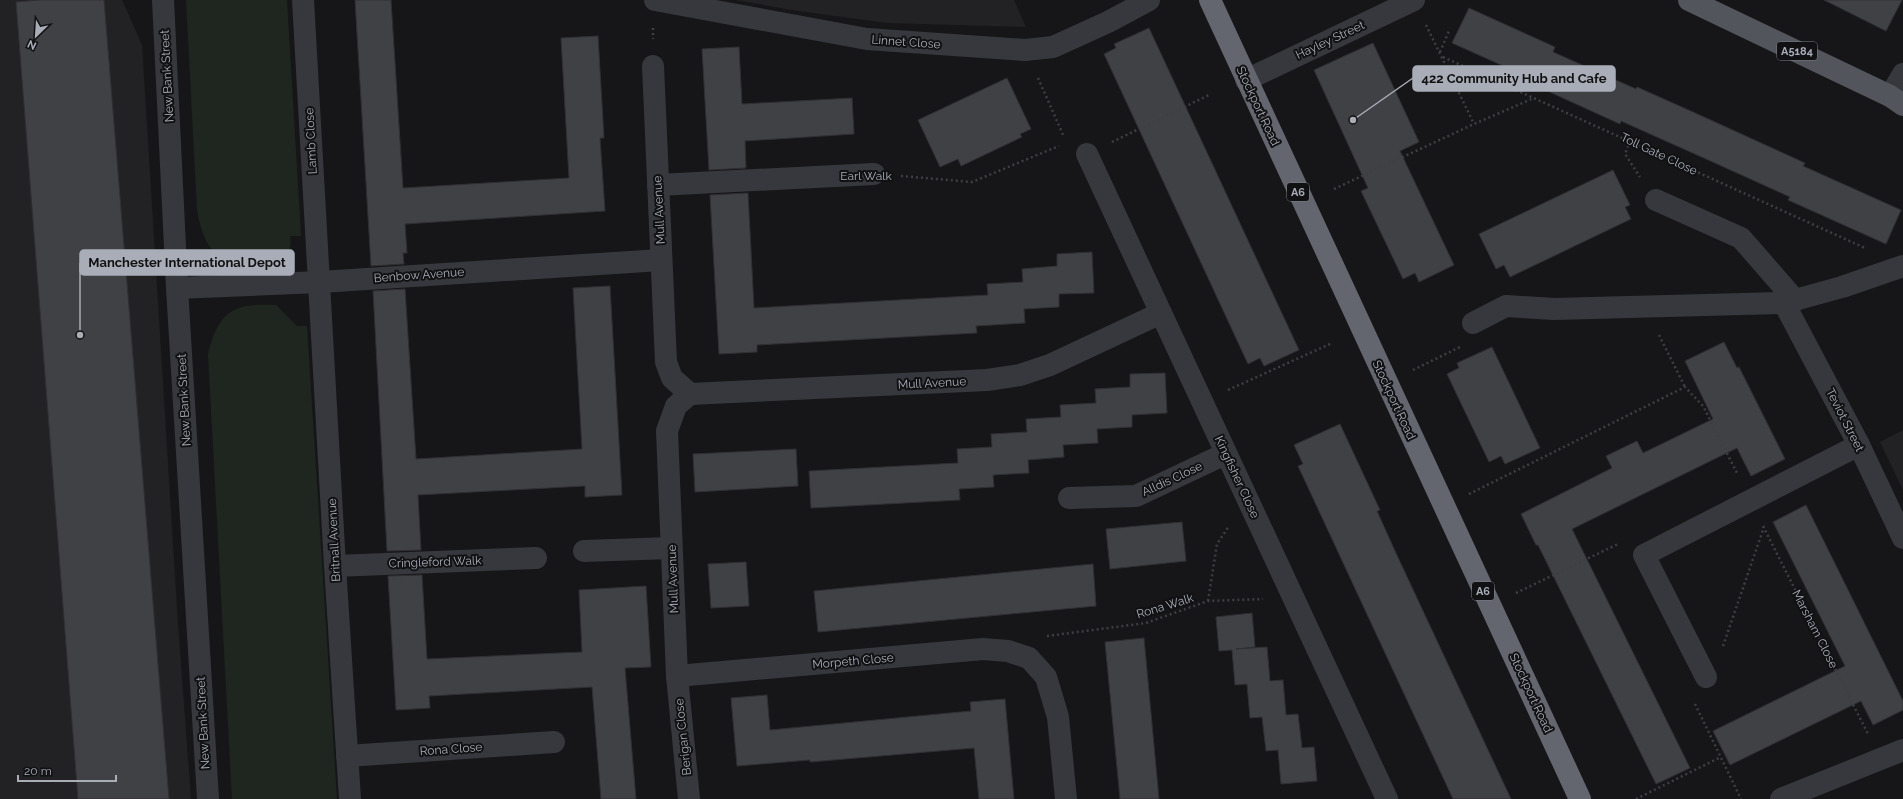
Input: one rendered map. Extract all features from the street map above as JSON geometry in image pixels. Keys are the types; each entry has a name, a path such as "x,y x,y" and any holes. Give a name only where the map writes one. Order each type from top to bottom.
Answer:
{"highway":[{"name":"Stockport Road","path":"1210,0 1386,383 1580,799"}],"main road":[{"name":"A5184","path":"1689,0 1897,101"}],"street":[{"name":"New Bank Street","path":"163,0 177,288 208,799"},
{"name":"Lamb Close","path":"303,0 320,282"},
{"name":"Linnet Close","path":"655,0 867,39 1025,50 1053,47 1108,22 1149,0"},
{"name":"Hayley Street","path":"1246,80 1419,9"},
{"name":"Mull Avenue","path":"653,66 666,362 672,378 690,394"},
{"path":"1897,101 1903,74"},
{"name":"Kingfisher Close","path":"1087,154 1387,799"},
{"name":"Earl Walk","path":"658,185 874,174"},
{"name":"Teviot Street","path":"1656,200 1741,238 1790,302 1903,538"},
{"name":"Benbow Avenue","path":"177,288 320,282 661,260"},
{"path":"1473,323 1506,306 1554,309 1790,302 1842,287 1903,266"},
{"name":"Britnall Avenue","path":"320,282 335,566 350,799"},
{"name":"Mull Avenue","path":"677,676 667,431 676,406 690,394 987,380 1020,375 1050,365 1161,313"},
{"path":"1706,677 1644,555 1859,445"},
{"name":"Alldis Close","path":"1069,498 1136,496 1226,454"},
{"path":"584,551 672,548"},
{"name":"Cringleford Walk","path":"335,566 536,558"},
{"name":"Morpeth Close","path":"677,676 983,649 1008,651 1029,658"},
{"path":"1029,658 1046,677 1058,717 1066,799"},
{"name":"Berigan Close","path":"677,676 689,799"},
{"name":"Rona Close","path":"347,756 554,742"},
{"path":"1780,799 1903,750"}],"path":[{"path":"1419,9 1474,124"},
{"path":"653,27 653,66"},
{"path":"1440,52 1449,31"},
{"path":"1025,50 1067,143 1087,154 1211,94"},
{"name":"Toll Gate Close","path":"1443,57 1535,97 1868,250"},
{"path":"1334,189 1535,97"},
{"path":"1630,141 1625,154 1656,200"},
{"name":"Earl Walk","path":"874,174 972,182 1067,143"},
{"name":"Marsham Close","path":"1645,307 1685,387 1703,406 1880,758"},
{"path":"1386,383 1462,346 1473,323"},
{"path":"1202,402 1330,344"},
{"path":"1444,507 1685,387"},
{"path":"1208,601 1217,544 1232,520"},
{"path":"1720,653 1764,527"},
{"path":"1490,605 1618,544 1627,563 1644,555"},
{"name":"Rona Walk","path":"1029,658 1048,634 1146,623 1208,601 1293,598"},
{"path":"1699,713 1702,705"},
{"path":"1636,799 1721,757"}],"shaded area":[{"path":"0,0 122,0 142,45 178,624 191,799 0,799"},
{"path":"186,0 287,0 301,236 290,236 290,248 288,253 283,257 251,260 227,259 211,249 204,236 197,210"},
{"path":"736,0 1014,0 1026,27 887,23 791,10"},
{"path":"276,305 297,326 307,326 337,799 232,799 208,354 215,332 228,314 234,310 246,306"},
{"path":"1903,430 1903,490 1880,442"}],"building":[{"path":"39,0 104,0 169,799 78,799 16,2"},
{"path":"355,0 391,0 403,188 569,178 561,38 598,36 604,138 600,138 605,211 405,224 407,253 403,253 404,264 371,266"},
{"path":"1824,0 1902,0 1886,31"},
{"path":"1469,8 1555,47 1553,52 1636,89 1637,87 1693,112 1805,163 1803,166 1901,210 1886,244 1788,200 1790,197 1706,159 1621,121 1620,124 1565,99 1537,86 1539,82 1452,43"},
{"path":"1149,28 1299,350 1264,366 1260,358 1248,364 1104,54 1116,48 1114,44"},
{"path":"1373,43 1419,142 1400,151 1454,265 1419,282 1415,273 1403,279 1361,191 1368,188 1314,70"},
{"path":"739,47 742,104 852,98 854,134 745,141 746,168 709,170 702,49"},
{"path":"1007,78 1031,129 1020,134 1022,137 961,166 958,159 940,167 918,120"},
{"path":"1613,170 1630,205 1625,207 1631,219 1510,277 1504,265 1496,269 1479,234"},
{"path":"748,193 754,308 988,295 987,284 1023,282 1022,269 1057,266 1057,254 1092,252 1094,293 1059,294 1059,307 1024,309 1025,323 976,326 977,333 757,345 757,352 719,354 710,195"},
{"path":"610,286 622,495 585,497 585,486 418,495 421,550 387,551 373,291 405,289 416,459 582,449 573,288"},
{"path":"1724,342 1737,368 1739,367 1785,459 1751,476 1737,448 1572,529 1690,768 1656,784 1538,545 1536,545 1521,514 1612,468 1606,456 1637,441 1643,453 1713,419 1685,361"},
{"path":"1492,347 1540,448 1505,464 1501,456 1489,462 1447,374 1459,368 1457,363"},
{"path":"1165,373 1167,413 1132,415 1132,427 1097,429 1098,443 1063,445 1064,457 1028,460 1029,473 993,475 994,487 959,489 960,500 811,508 809,471 958,463 957,449 992,447 991,434 1027,432 1026,419 1061,417 1060,405 1096,403 1095,389 1130,387 1130,374"},
{"path":"1340,424 1380,510 1377,511 1395,551 1511,799 1453,799 1298,466 1303,464 1294,445"},
{"path":"796,449 798,486 695,492 693,454"},
{"path":"1806,505 1903,701 1903,710 1873,725 1861,701 1730,765 1713,731 1845,666 1773,522"},
{"path":"1182,522 1186,561 1110,569 1106,529"},
{"path":"746,562 749,606 711,608 708,564"},
{"path":"1093,564 1096,606 818,632 814,591"},
{"path":"422,575 427,659 582,652 579,590 646,586 651,667 625,668 636,799 601,799 592,687 429,696 430,708 396,710 388,576"},
{"path":"1252,613 1255,647 1236,649 1267,647 1270,681 1283,680 1286,715 1298,714 1302,748 1314,747 1317,781 1281,784 1278,750 1266,751 1262,717 1250,718 1247,684 1235,685 1232,650 1219,651 1216,617"},
{"path":"1144,638 1159,799 1120,799 1105,642"},
{"path":"767,695 770,730 971,711 970,702 1005,699 1014,799 979,799 974,748 810,762 810,760 737,766 731,698"}],"place":[{"name":"422 Community Hub and Cafe","path":"1353,120"},
{"name":"Manchester International Depot","path":"80,335"}]}
